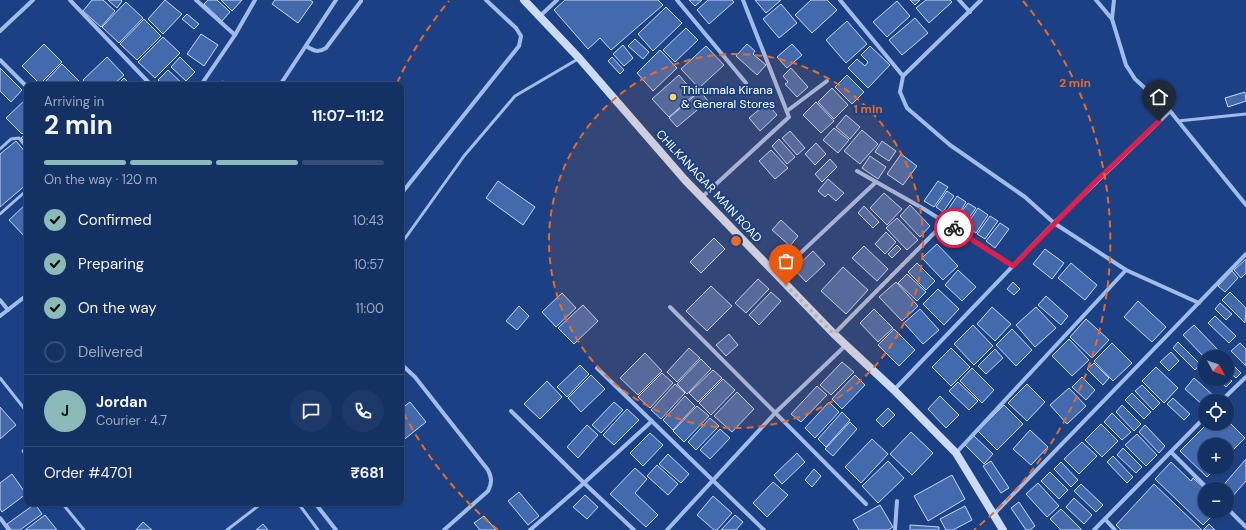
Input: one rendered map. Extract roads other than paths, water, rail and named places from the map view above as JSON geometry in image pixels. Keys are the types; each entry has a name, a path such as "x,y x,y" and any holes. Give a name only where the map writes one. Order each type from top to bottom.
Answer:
{"main road":[{"name":"CHILKANAGAR MAIN ROAD","path":"524,0 579,58 702,197 834,334 894,390 956,453 1003,530"}],"street":[{"path":"0,31 33,0"},
{"path":"70,0 148,82"},
{"path":"196,0 235,35"},
{"path":"203,82 235,35 256,0"},
{"path":"282,82 336,0"},
{"path":"404,190 519,46 520,36 516,28 486,0"},
{"path":"539,17 557,0"},
{"path":"677,0 746,82"},
{"path":"702,197 789,117 743,0"},
{"path":"840,0 903,76"},
{"path":"959,0 970,12"},
{"path":"982,0 903,76 900,92 907,108 950,145 1025,197 1054,222 1126,270 1199,303"},
{"path":"1096,0 1112,19"},
{"path":"1114,0 1112,19 1126,65 1135,79 1170,111 1246,205"},
{"path":"306,46 316,52 320,52 326,48 361,1"},
{"path":"0,60 24,84"},
{"path":"787,111 827,80"},
{"path":"894,390 1054,222 1170,111"},
{"path":"857,171 945,222 1013,266"},
{"path":"777,275 876,182"},
{"path":"834,334 945,222"},
{"path":"994,514 1246,254"},
{"path":"956,453 1126,270"},
{"path":"0,316 24,297"},
{"path":"0,300 8,310"},
{"path":"670,307 866,504"},
{"path":"667,530 776,412 847,345"},
{"path":"404,367 415,377 492,477 492,484 488,491 444,530"},
{"path":"597,368 764,530"},
{"path":"1228,394 1246,377"},
{"path":"511,411 634,530"},
{"path":"530,530 652,421"},
{"path":"1094,530 1198,424"},
{"path":"1171,452 1201,482"},
{"path":"895,530 897,501"},
{"path":"317,506 336,530"},
{"path":"1234,515 1246,527"},
{"path":"0,518 10,530"},
{"path":"1105,519 1115,530"}],"lane":[{"path":"404,240 464,156 515,96 579,58"},
{"path":"1178,121 1246,114"},
{"path":"0,149 15,138 18,138 24,145"},
{"path":"0,214 24,193"},
{"path":"0,378 24,408"},
{"path":"64,506 84,530"},
{"path":"227,530 258,506"},
{"path":"300,506 318,530"}],"place":[{"name":"Thirumala Kirana & General Stores","path":"673,97"}]}
